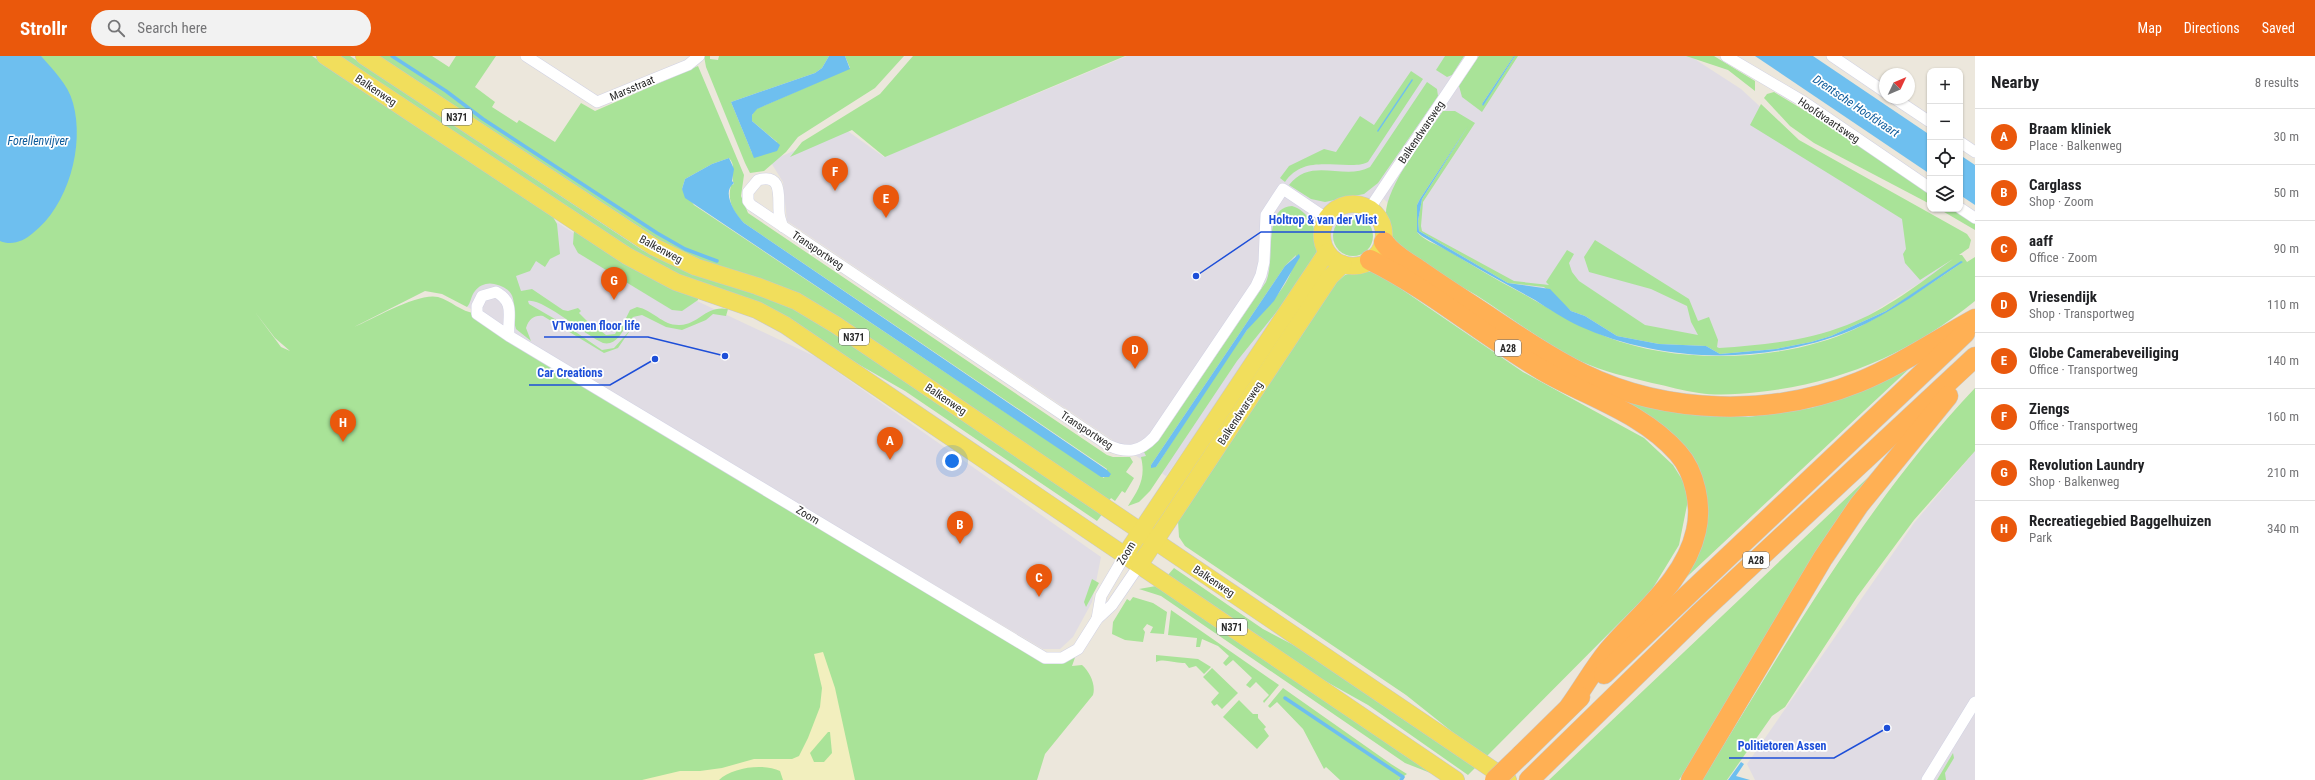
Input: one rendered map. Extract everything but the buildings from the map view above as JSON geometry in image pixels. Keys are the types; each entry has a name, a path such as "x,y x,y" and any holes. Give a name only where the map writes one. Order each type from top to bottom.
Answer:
{"highway":[{"name":"A28","path":"1384,242 1396,255 1430,278 1547,355 1585,375 1648,397 1705,406 1762,406 1810,398 1859,382 1898,363 1975,319"},
{"name":"A28","path":"1370,260 1411,283 1541,369 1655,430 1679,454 1692,475 1698,511 1696,532 1682,565 1666,588 1608,652 1570,706"},
{"name":"A28","path":"1495,780 1708,574 1975,324"},
{"name":"A28","path":"1535,774 1706,607 1975,357"},
{"path":"1691,780 1787,618 1855,512 1975,364"}],"main road":[{"name":"Balkenweg","path":"325,56 627,256 676,282 757,310 784,325 1140,564 1456,780"},
{"name":"Balkenweg","path":"364,56 654,247 696,267 778,293 815,311 1508,780"},
{"path":"1351,204 1370,208 1382,224 1384,242 1376,256 1370,260 1356,266 1343,264 1327,252 1322,234 1326,218 1332,211 1341,206 1351,204"},
{"name":"Balkendwarsweg","path":"1140,531 1327,252"},
{"name":"Balkendwarsweg","path":"1140,564 1330,277 1343,264"},
{"name":"Zoom","path":"1125,555 1140,531"}],"street":[{"name":"Marsstraat","path":"526,56 598,102 688,65 699,56"},
{"name":"Balkendwarsweg","path":"1370,208 1472,56"},
{"name":"Hoofdvaartsweg","path":"1726,56 1804,102 1927,186"},
{"path":"1832,56 1879,88"},
{"path":"1903,104 1927,120"},
{"path":"1963,144 1975,152"},
{"name":"Transportweg","path":"783,227 1108,445 1126,452 1142,448 1154,437 1256,286 1264,262 1266,215 1283,189 1326,218"},
{"path":"1963,210 1975,218"},
{"name":"Zoom","path":"509,336 1045,658 1062,658 1078,649 1097,619 1112,605 1140,564"},
{"name":"Zoom","path":"1097,619 1100,596 1125,555"},
{"path":"1927,780 1975,702"}],"shaded area":[{"path":"1127,56 1690,56 1741,89 1793,137 1957,239 1950,264 1861,320 1818,338 1740,349 1717,349 1644,331 1514,282 1421,232 1378,194 1314,262 1166,476 787,221 783,182 770,161 845,129 884,157"},
{"path":"552,219 633,271 816,357 1101,557 1092,602 1073,637 1060,649 1043,649 461,303"},
{"path":"1975,451 1975,780 1755,780 1747,764 1914,523"}],"green space":[{"path":"0,56 312,56 553,217 557,224 560,254 550,259 545,267 536,261 530,271 516,276 521,291 532,289 563,310 568,311 578,308 581,311 579,313 595,329 597,328 606,335 615,334 621,324 626,326 620,336 614,341 611,343 603,343 544,305 528,301 529,304 567,326 602,350 614,348 631,329 618,348 604,353 543,316 537,316 530,320 526,328 531,341 516,329 514,322 514,302 509,291 503,287 489,283 484,284 477,289 467,307 442,294 425,291 354,327 396,307 420,298 438,297 465,311 477,314 1045,658 1078,649 1072,666 1082,665 1090,675 1094,687 1093,695 1045,754 1037,780 0,780","holes":["255,312 275,338 290,351 281,347"]},
{"path":"335,56 350,56 642,250 691,273 762,295 810,317 1103,513 1097,521 905,391 851,360 659,267"},
{"path":"377,56 432,56 449,67 456,56 496,56 475,87 495,102 492,107 517,123 519,120 555,142 581,103 595,111 698,66 744,175 741,196 748,213 1107,455 1113,457 1130,457 1133,462 1126,472 1134,478 1125,493 1122,491 1115,501 1111,498 1109,501 831,313 682,255","holes":["729,158 733,164 734,184 731,185 730,201 737,215 744,223 1107,469 1104,478 694,205 682,189 685,179 712,164"]},
{"path":"704,56 710,56 710,59 718,60 719,56 829,56 822,68 815,73 731,102 752,153 777,142 752,121 752,115 756,109 850,68 845,56 904,56 875,88 798,137 786,152 764,171 750,173 706,67"},
{"path":"913,56 1125,56 885,157 852,130 790,157 802,142 880,94"},
{"path":"1445,56 1464,56 1452,75 1447,77 1436,70"},
{"path":"1479,56 1514,56 1482,104 1483,105 1515,56 1518,56 1482,112 1462,97 1459,86"},
{"path":"1686,56 1714,56 1755,81 1755,91 1728,70"},
{"path":"1411,71 1423,79 1368,162 1357,165 1314,165 1298,170 1285,182 1280,178 1289,166 1324,149 1336,152 1360,116 1374,125"},
{"path":"1427,82 1437,89 1438,96 1378,183 1364,194 1325,202 1311,199 1289,185 1298,176 1307,172 1328,170 1349,172 1360,171 1370,167"},
{"path":"1774,92 1822,121 1927,191 1927,202 1814,143 1790,126 1764,98 1767,94"},
{"path":"1761,104 1799,140 1967,234 1971,240 1969,248 1959,255 1962,255 1967,262 1975,257 1975,301 1926,336 1874,363 1847,373 1789,388 1721,395 1687,391 1616,374 1589,365 1566,354 1476,295 1436,273 1409,255 1398,244 1390,232 1386,218 1387,206 1391,193 1407,163 1443,111 1455,111 1475,123 1423,202 1422,231 1514,281 1549,285 1546,282 1567,250 1574,254 1569,263 1572,272 1579,281 1645,325 1698,335 1691,322 1687,306 1651,289 1589,272 1584,257 1595,240 1689,299 1698,321 1709,317 1718,340 1717,347 1719,348 1768,344 1800,339 1847,325 1889,304 1953,259 1920,280 1905,263 1903,254 1906,249 1902,219 1750,125","holes":["1468,126 1422,199 1418,221 1419,231 1508,283 1544,287 1571,311 1585,316 1617,336 1659,344 1706,346 1720,354 1776,349 1811,342 1831,336 1886,311 1963,262 1883,314 1855,329 1827,340 1796,348 1764,353 1731,356 1698,355 1666,352 1635,346 1607,337 1561,316 1445,249 1426,240 1420,235 1417,232 1417,205"]},
{"path":"1292,206 1299,209 1309,219 1313,226 1316,234 1317,249 1313,265 1237,361 1150,491 1139,502 1128,506 1142,477 1143,471 1141,457 1146,456 1144,452 1159,440 1266,282 1269,272 1273,224 1277,215 1283,209","holes":["1296,255 1293,268 1283,288 1247,330 1156,467 1151,465 1285,266"]},
{"path":"1944,212 1958,212 1975,223 1975,230"},
{"path":"1357,216 1364,219 1370,225 1373,236 1372,244 1364,253 1357,256 1349,256 1342,253 1334,244 1333,232 1336,225 1345,217"},
{"path":"574,230 698,298 698,300 682,311 672,310 578,253 573,244"},
{"path":"1358,271 1372,272 1391,282 1523,372 1644,438 1673,465 1683,481 1688,500 1679,545 1651,591 1487,756 1455,734 1406,695 1185,546 1179,537 1178,521 1328,290 1345,275"},
{"path":"637,307 648,311 663,321 674,325 693,322 708,312 720,308 728,309 726,316 713,314 706,320 682,330 666,327 642,315 633,317 627,324 624,322 630,310"},
{"path":"1911,367 1675,588 1700,482 1595,390 1680,413 1748,417 1811,408 1852,395"},
{"path":"1975,388 1975,451 1914,520 1857,597 1785,707 1772,716 1727,780 1702,780 1796,627 1862,527 1935,433"},
{"path":"1898,449 1814,566 1679,780 1549,780"},
{"path":"1174,568 1263,629 1322,660 1476,767 1468,775 1368,705 1318,677 1168,575"},
{"path":"1092,579 1099,583 1086,607 1084,602"},
{"path":"1156,586 1433,774 1405,763 1161,596 1139,589"},
{"path":"1133,597 1153,603 1167,612 1164,634 1150,633 1153,627 1147,624 1143,629 1145,632 1143,642 1125,640 1112,634 1113,622 1127,599 1130,601"},
{"path":"1171,610 1279,685 1264,703 1263,701 1269,695 1256,682 1250,688 1246,685 1252,678 1233,660 1226,666 1223,663 1229,656 1218,646 1202,639 1200,647 1196,647 1197,638 1168,635"},
{"path":"1156,655 1198,659 1211,667 1204,674 1196,666 1189,668 1185,663 1163,661 1156,662"},
{"path":"1212,668 1238,693 1222,709 1217,704 1214,706 1211,702 1219,693 1203,677"},
{"path":"1283,688 1407,774 1398,780 1340,780 1326,767 1324,769 1303,729 1277,702 1270,708 1268,706"},
{"path":"1239,700 1253,714 1258,714 1258,718 1266,727 1264,729 1269,736 1257,749 1223,717"},
{"path":"1953,753 1954,758 1945,773 1946,780 1937,780"}],"sand":[{"path":"823,652 835,688 855,780 783,780 780,771 766,767 757,767 740,769 719,780 642,780 680,771 700,771 722,768 754,759 792,759 799,756 820,707 822,688 814,654","holes":["828,732 830,732 832,753 824,762 814,762 810,753"]}],"water":[{"name":"Forellenvijver","path":"0,56 41,56 68,90 73,103 76,120 77,138 71,174 56,207 45,221 29,236 13,243 0,241"},
{"path":"829,56 845,56 850,69 757,109 752,115 752,121 780,145 777,151 754,158 731,102 815,73 822,68"},
{"path":"1515,56 1483,106 1482,104"},
{"name":"Drentsche Hoofdvaart","path":"1755,56 1813,56 1879,101 1879,104 1884,104 1927,133 1927,172"},
{"path":"1412,79 1413,80 1378,132 1377,131"},
{"path":"1468,126 1422,199 1418,221 1419,231 1508,283 1550,289 1571,311 1585,316 1617,336 1659,344 1706,346 1720,354 1776,349 1811,342 1831,336 1886,311 1961,261 1963,262 1909,299 1867,323 1852,330 1819,341 1785,349 1750,354 1715,355 1680,353 1645,348 1612,339 1579,326 1557,314 1417,232 1417,205"},
{"path":"1963,157 1975,165 1975,205 1963,197"},
{"path":"729,158 734,169 732,181 734,183 730,187 729,197 733,209 744,223 1107,470 1111,474 1109,477 1101,477 685,198 682,189 685,179 712,164"},
{"path":"1299,254 1300,257 1274,301 1247,330 1156,467 1151,468 1151,465 1285,266"},
{"path":"1741,762 1744,764 1736,776 1750,780 1728,780"}],"waterway":[{"path":"392,56 446,91 483,119 657,233 685,249 717,261"},
{"path":"1285,698 1403,777 1401,780"}],"place":[{"name":"Ziengs","path":"835,191"},
{"name":"Globe Camerabeveiliging","path":"886,218"},
{"name":"Holtrop & van der Vlist","path":"1196,276"},
{"name":"Revolution Laundry","path":"614,300"},
{"name":"VTwonen floor life","path":"725,356"},
{"name":"Car Creations","path":"655,359"},
{"name":"Vriesendijk","path":"1135,369"},
{"name":"Recreatiegebied Baggelhuizen","path":"343,442"},
{"name":"Braam kliniek","path":"890,460"},
{"name":"Carglass","path":"960,544"},
{"name":"aaff","path":"1039,597"},
{"name":"Politietoren Assen","path":"1887,728"}]}
